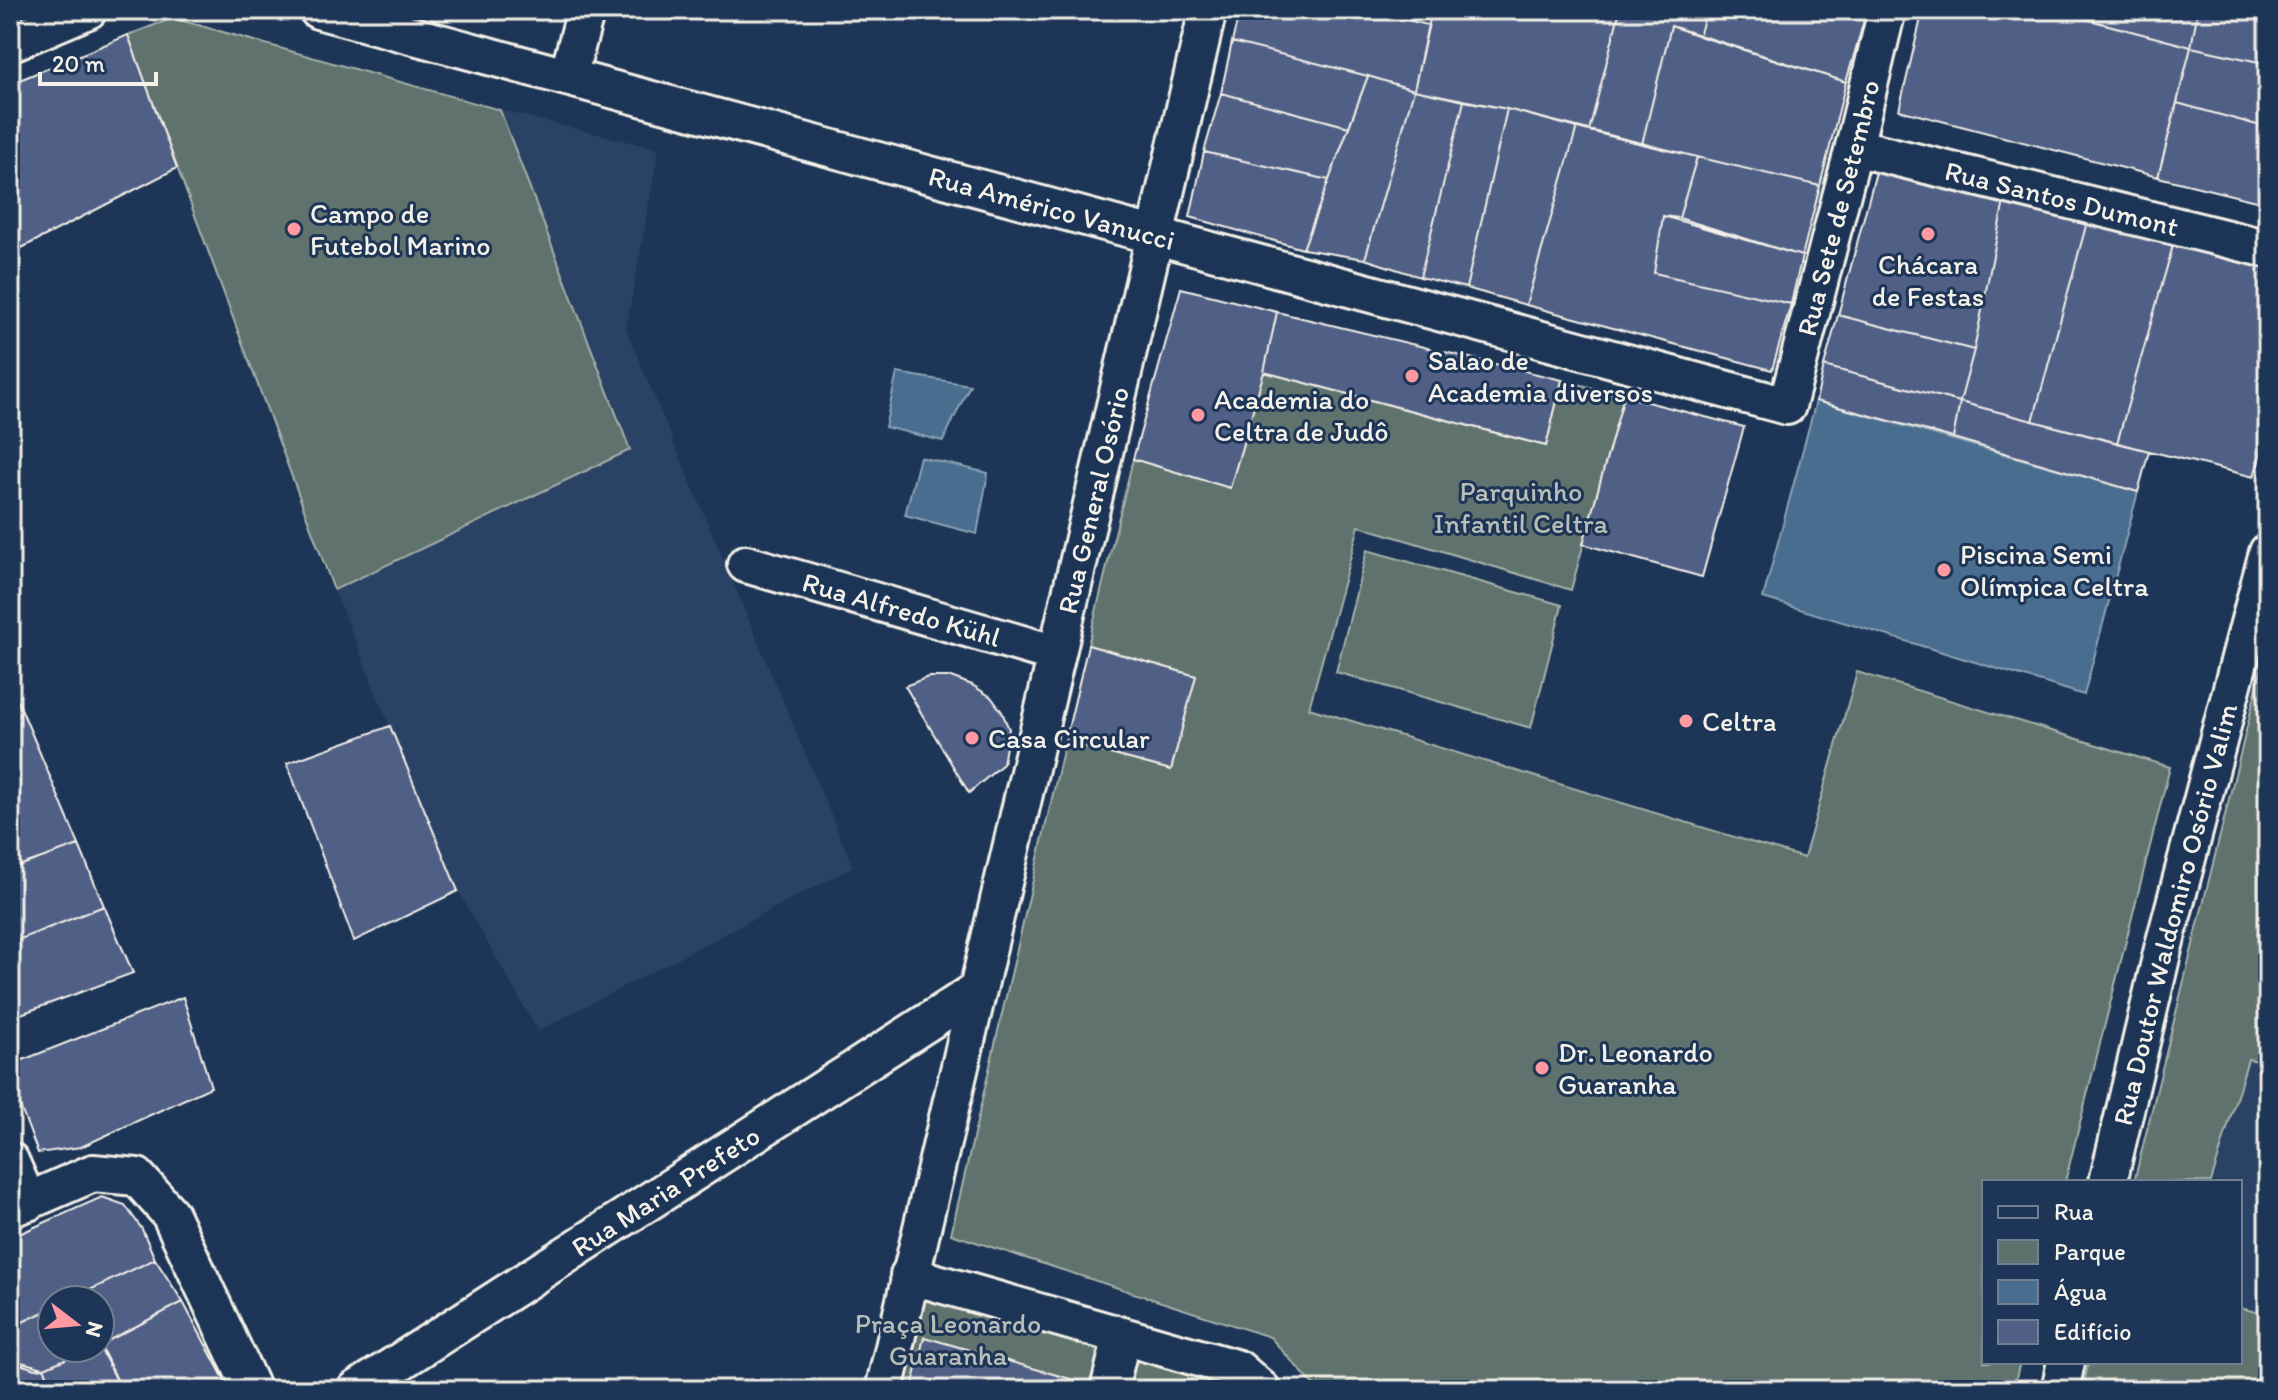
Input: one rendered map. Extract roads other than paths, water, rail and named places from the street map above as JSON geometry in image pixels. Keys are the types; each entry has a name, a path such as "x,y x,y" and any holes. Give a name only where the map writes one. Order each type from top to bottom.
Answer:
{"street":[{"path":"10,43 88,10"},
{"name":"Rua Américo Vanucci","path":"318,10 1787,406"},
{"path":"568,77 586,10"},
{"name":"Rua General Osório","path":"884,1390 1208,10"},
{"name":"Rua Sete de Setembro","path":"1787,406 1887,10"},
{"name":"Rua Santos Dumont","path":"1854,147 2268,249"},
{"name":"Rua Doutor Waldomiro Osório Valim","path":"2108,1180 2163,949 2268,552"},
{"name":"Rua Alfredo Kühl","path":"746,564 1056,654"},
{"name":"Rua Maria Prefeto","path":"356,1390 976,991"},
{"path":"10,1161 19,1206 93,1173 137,1177 170,1214 252,1390"},
{"path":"909,1275 1238,1369 1262,1390"},
{"path":"1109,1390 1122,1336"},
{"path":"2060,1390 2066,1364"}],"water":[{"path":"897,373 970,385 943,441 885,427"},
{"name":"Piscina Semi Olímpica Celtra","path":"1816,401 2138,492 2084,695 1763,598"},
{"path":"920,457 988,473 977,534 905,515"}],"place":[{"name":"Campo de Futebol Marino","path":"294,229"},
{"name":"Chácara de Festas","path":"1928,234"},
{"name":"Salao de Academia diversos","path":"1412,376"},
{"name":"Academia do Celtra de Judô","path":"1198,415"},
{"name":"Piscina Semi Olímpica Celtra","path":"1944,570"},
{"name":"Celtra","path":"1686,721"},
{"name":"Casa Circular","path":"972,738"},
{"name":"Dr. Leonardo Guaranha","path":"1542,1068"}],"park label":[{"name":"Parquinho Infantil Celtra","path":"1521,507"},
{"name":"Praça Leonardo Guaranha","path":"948,1339"}]}
